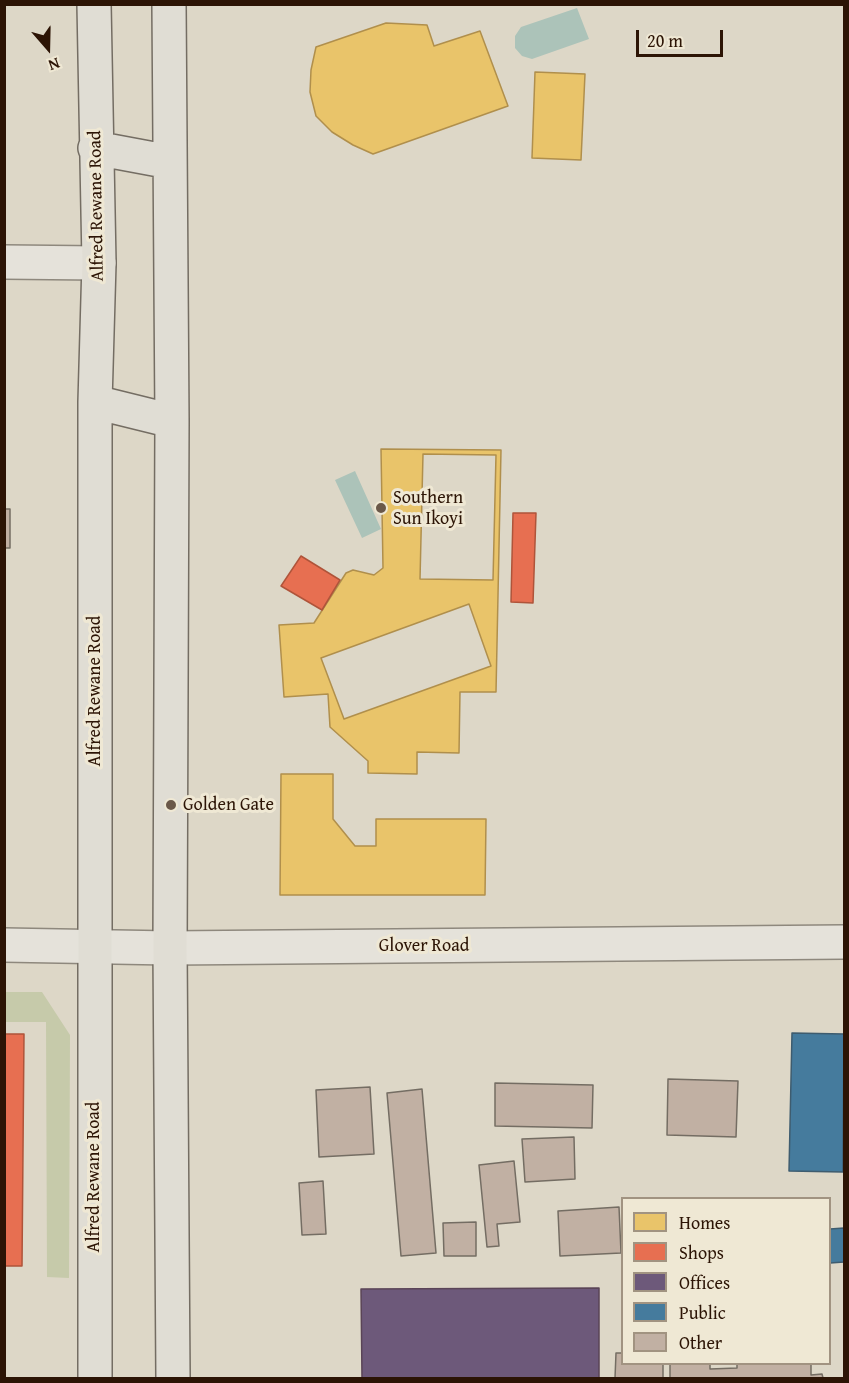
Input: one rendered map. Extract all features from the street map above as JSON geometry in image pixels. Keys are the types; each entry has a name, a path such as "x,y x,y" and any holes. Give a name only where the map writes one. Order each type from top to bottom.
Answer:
{"main road":[{"name":"Alfred Rewane Road","path":"94,4 99,263 95,402 95,1378"},
{"path":"169,4 173,1378"},
{"path":"95,148 170,162"},
{"path":"95,402 172,421"}],"street":[{"path":"4,262 99,263"},
{"name":"Glover Road","path":"4,945 170,948 844,942"}],"green space":[{"path":"4,992 42,992 70,1035 69,1278 47,1277 46,1022 5,1022"}],"shaded area":[{"path":"577,8 589,39 532,59 522,56 515,48 515,36 521,27"},
{"path":"355,471 381,529 362,538 335,480"}],"building: Homes":[{"path":"386,23 427,25 434,46 480,31 508,106 373,154 332,132 316,116 310,92 311,70 316,47"},
{"path":"535,72 585,74 581,160 532,158"},
{"path":"381,449 501,450 496,692 460,692 459,753 417,752 417,774 368,773 368,761 330,727 328,694 284,697 279,625 314,623 346,573 353,570 374,575 383,568"},
{"path":"423,454 496,455 493,580 420,579"},
{"path":"469,604 491,666 344,719 321,658"},
{"path":"281,774 333,774 333,819 355,846 376,846 376,819 486,819 485,895 280,895"}],"building: Shops":[{"path":"513,513 536,513 533,603 511,602"},
{"path":"301,556 340,580 322,610 281,586"},
{"path":"4,1034 24,1034 22,1266 4,1266"}],"building: Offices":[{"path":"599,1288 599,1378 362,1378 361,1289"}],"building: Public":[{"path":"792,1033 844,1034 843,1172 789,1171"},
{"path":"844,1228 844,1262 831,1263 831,1229"}],"building: Other":[{"path":"4,509 10,509 10,548 4,548"},
{"path":"668,1079 738,1081 736,1137 667,1135"},
{"path":"495,1083 593,1085 592,1128 495,1126"},
{"path":"370,1087 374,1154 319,1157 316,1090"},
{"path":"422,1089 436,1253 401,1256 387,1093"},
{"path":"574,1137 575,1179 525,1182 522,1139"},
{"path":"514,1161 520,1222 497,1224 499,1246 487,1247 479,1165"},
{"path":"323,1181 326,1234 302,1235 299,1183"},
{"path":"619,1207 621,1253 560,1256 558,1211"},
{"path":"476,1222 476,1256 444,1256 443,1223"},
{"path":"616,1353 621,1353 621,1365 663,1365 663,1378 615,1378"},
{"path":"670,1365 710,1365 710,1369 737,1368 737,1365 811,1365 811,1375 822,1374 823,1378 670,1378"}],"place":[{"name":"Southern Sun Ikoyi","path":"381,508"},
{"name":"Golden Gate","path":"171,805"}]}
